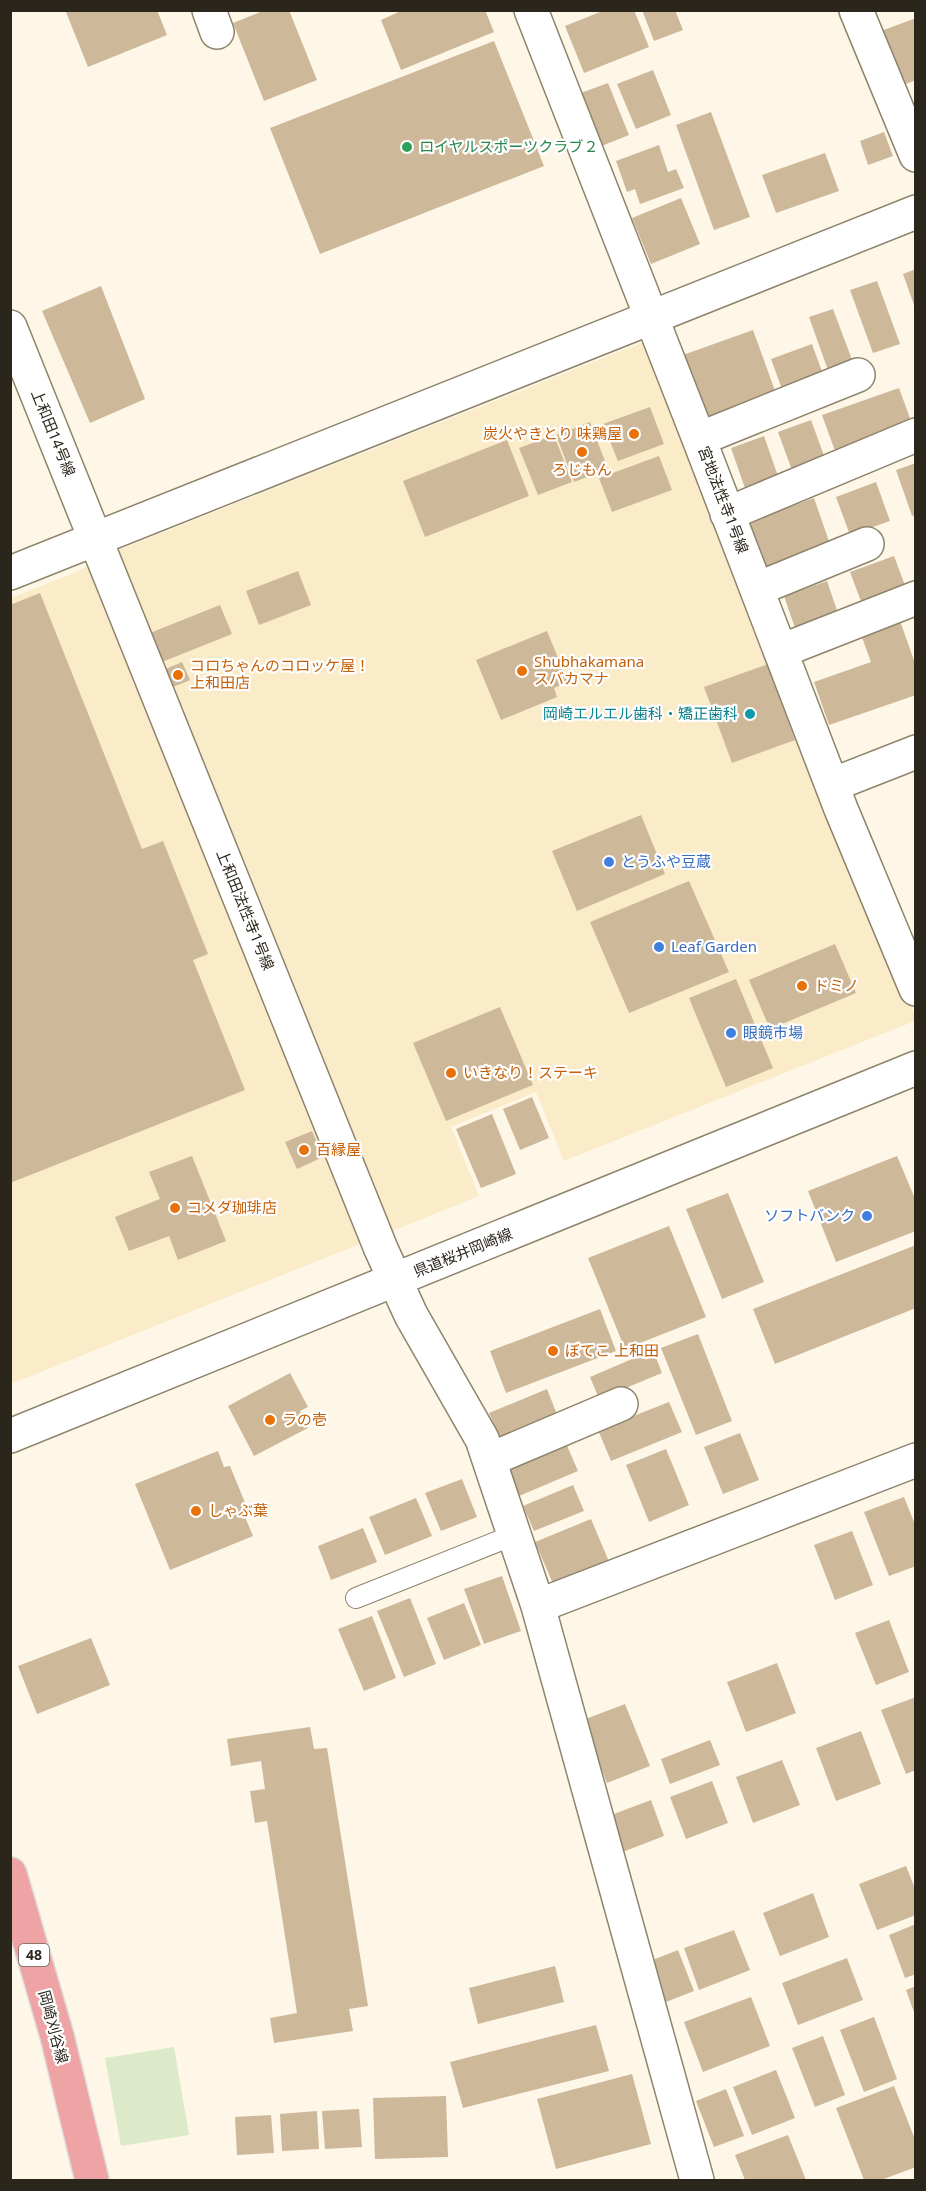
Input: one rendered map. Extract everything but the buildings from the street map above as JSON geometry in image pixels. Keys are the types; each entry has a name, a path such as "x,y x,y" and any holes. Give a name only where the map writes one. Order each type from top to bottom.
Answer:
{"main road":[{"name":"岡崎刈谷線","path":"10,1874 57,2036 92,2181"}],"street":[{"name":"宮地法性寺1号線","path":"531,10 832,785 915,989"},
{"path":"856,10 915,155"},
{"path":"10,573 915,212"},
{"name":"上和田14号線","path":"10,327 96,538"},
{"path":"699,439 858,375"},
{"path":"727,514 915,435"},
{"name":"上和田法性寺1号線","path":"96,538 395,1281 411,1315 482,1439 538,1606 697,2181"},
{"path":"757,589 867,544"},
{"path":"781,651 915,598"},
{"path":"832,785 915,752"},
{"name":"県道桜井岡崎線","path":"10,1436 915,1068"},
{"path":"489,1460 621,1404"},
{"path":"538,1606 915,1460"}],"lane":[{"path":"356,1598 514,1535"}],"shaded area":[{"path":"649,340 837,814 915,1021 564,1161 536,1092 451,1127 479,1196 11,1384 11,598 76,572 121,549"}],"green space":[{"path":"174,2047 189,2135 121,2146 105,2058"}],"place":[{"name":"ロイヤルスポーツクラブ２","path":"407,147"},
{"name":"炭火やきとり 味鶏屋","path":"634,434"},
{"name":"ろじもん","path":"582,452"},
{"name":"Shubhakamana スバカマナ","path":"522,671"},
{"name":"コロちゃんのコロッケ屋！ 上和田店","path":"178,675"},
{"name":"岡崎エルエル歯科・矯正歯科","path":"750,714"},
{"name":"とうふや豆蔵","path":"609,862"},
{"name":"Leaf Garden","path":"659,947"},
{"name":"ドミノ","path":"802,986"},
{"name":"眼鏡市場","path":"731,1033"},
{"name":"いきなり！ステーキ","path":"451,1073"},
{"name":"百縁屋","path":"304,1150"},
{"name":"コメダ珈琲店","path":"175,1208"},
{"name":"ソフトバンク","path":"867,1216"},
{"name":"ぼてこ 上和田","path":"553,1351"},
{"name":"ラの壱","path":"270,1420"},
{"name":"しゃぶ葉","path":"196,1511"}]}
